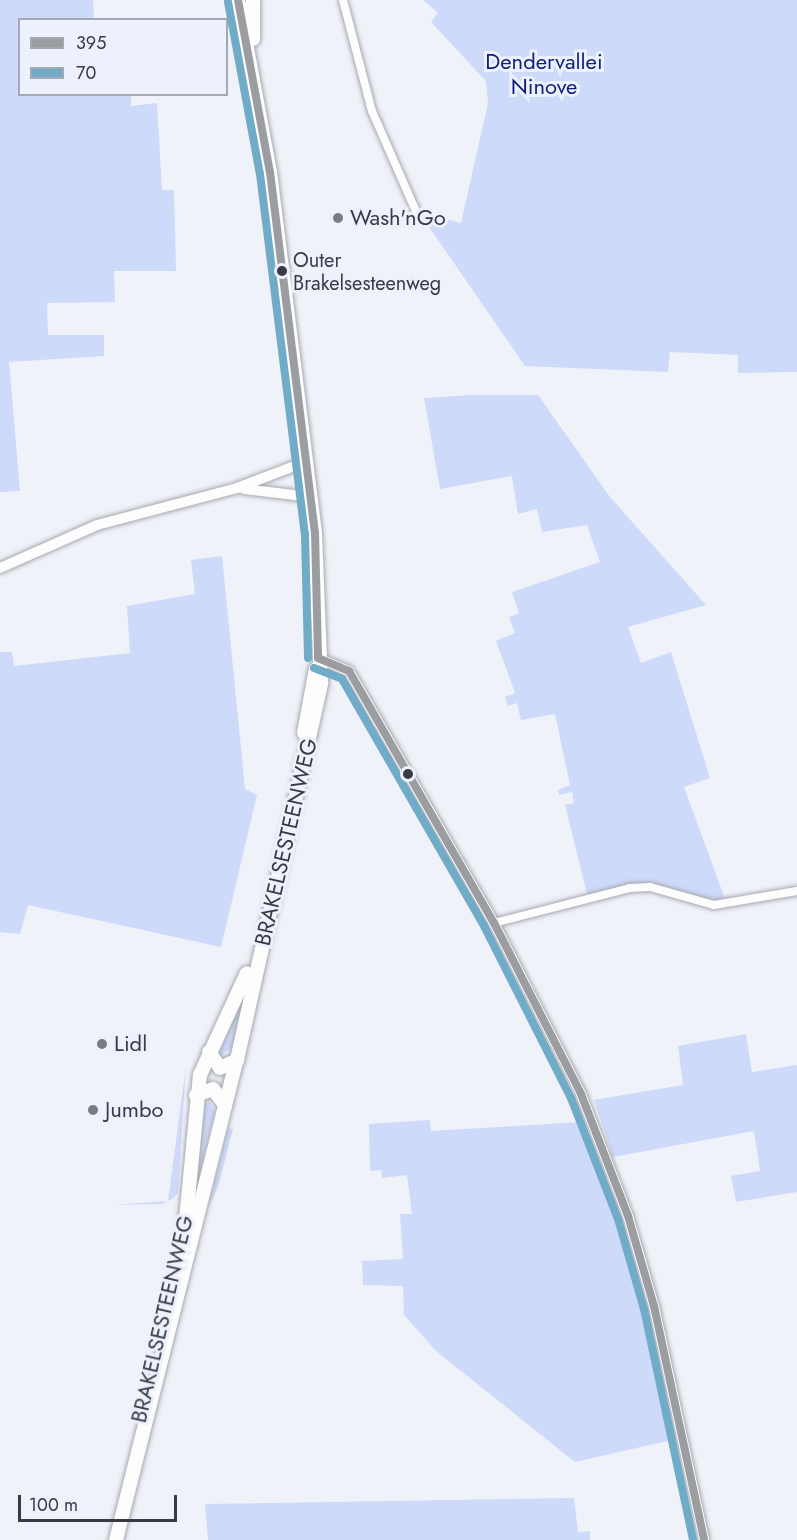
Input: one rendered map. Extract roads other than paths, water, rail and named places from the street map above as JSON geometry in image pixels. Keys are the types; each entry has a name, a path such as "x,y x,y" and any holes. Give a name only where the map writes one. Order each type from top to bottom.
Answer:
{"main road":[{"name":"BRAKELSESTEENWEG","path":"116,1540 237,1060 308,758 321,683 318,658 318,572 310,497 254,69 238,0"},
{"name":"BRAKELSESTEENWEG","path":"253,0 254,69"},
{"name":"BRAKELSESTEENWEG","path":"110,1540 184,1243 196,1095 209,1052 242,989 257,944 292,801 318,658"},
{"path":"209,1052 220,1068 237,1060"},
{"path":"196,1095 213,1089 225,1106"}],"street":[{"path":"343,0 372,111 418,216"},
{"path":"0,568 97,525 237,488 305,462"},
{"path":"237,488 310,497"},
{"path":"318,658 349,671 494,923 581,1094 628,1216 654,1305 704,1540"},
{"path":"494,923 630,888 650,887 714,905 797,891"}],"place":[{"name":"Wash'nGo","path":"338,218"},
{"name":"Outer Brakelsesteenweg","path":"282,271"},
{"name":"Lidl","path":"102,1044"},
{"name":"Jumbo","path":"93,1110"}],"park label":[{"name":"Dendervallei Ninove","path":"544,74"}]}
